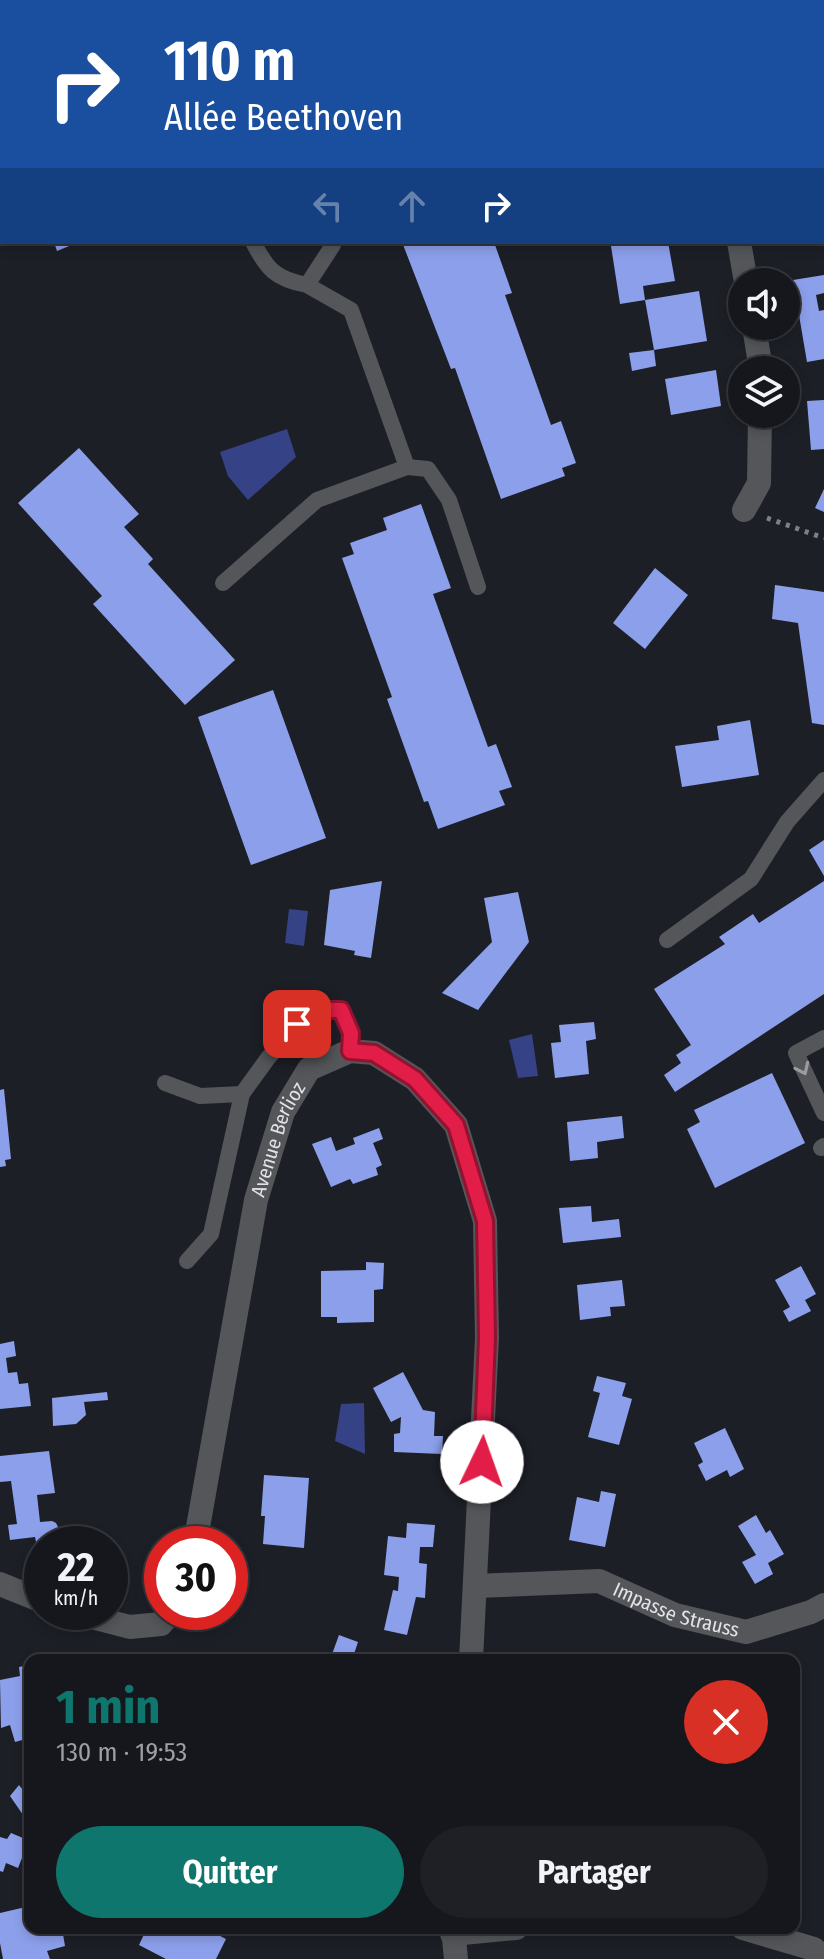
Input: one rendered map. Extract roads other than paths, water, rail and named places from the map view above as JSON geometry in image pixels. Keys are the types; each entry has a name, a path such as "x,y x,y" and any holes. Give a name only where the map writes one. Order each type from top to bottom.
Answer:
{"street":[{"path":"739,244 744,268"},
{"path":"744,510 759,483 760,428"},
{"path":"350,1051 374,1053 415,1079 456,1125 485,1221 487,1338 471,1654"},
{"name":"Avenue Berlioz","path":"198,1526 256,1200 283,1112 309,1069 350,1051"},
{"name":"Impasse Strauss","path":"476,1586 599,1581 675,1615 746,1632 824,1605"},
{"path":"0,1584 24,1594"},
{"path":"453,1934 456,1959"},
{"path":"763,1934 814,1949 821,1959"}],"lane":[{"path":"254,244 266,266 287,281 307,285 351,310 407,467"},
{"path":"307,285 333,245"},
{"path":"223,583 317,500 407,467 428,469 449,500 478,587"},
{"path":"667,940 751,879 787,822 824,780"},
{"path":"187,1261 211,1234 242,1094 268,1058 297,1024 324,1010 341,1010 351,1033 350,1051"},
{"path":"824,1038 796,1053 824,1113"},
{"path":"165,1083 200,1096 242,1094"}],"water":[{"path":"287,429 296,457 248,500 228,476 220,452"},
{"path":"289,909 308,911 304,946 285,943"},
{"path":"532,1034 538,1076 518,1078 509,1040"},
{"path":"364,1403 365,1454 335,1441 341,1404"}]}
